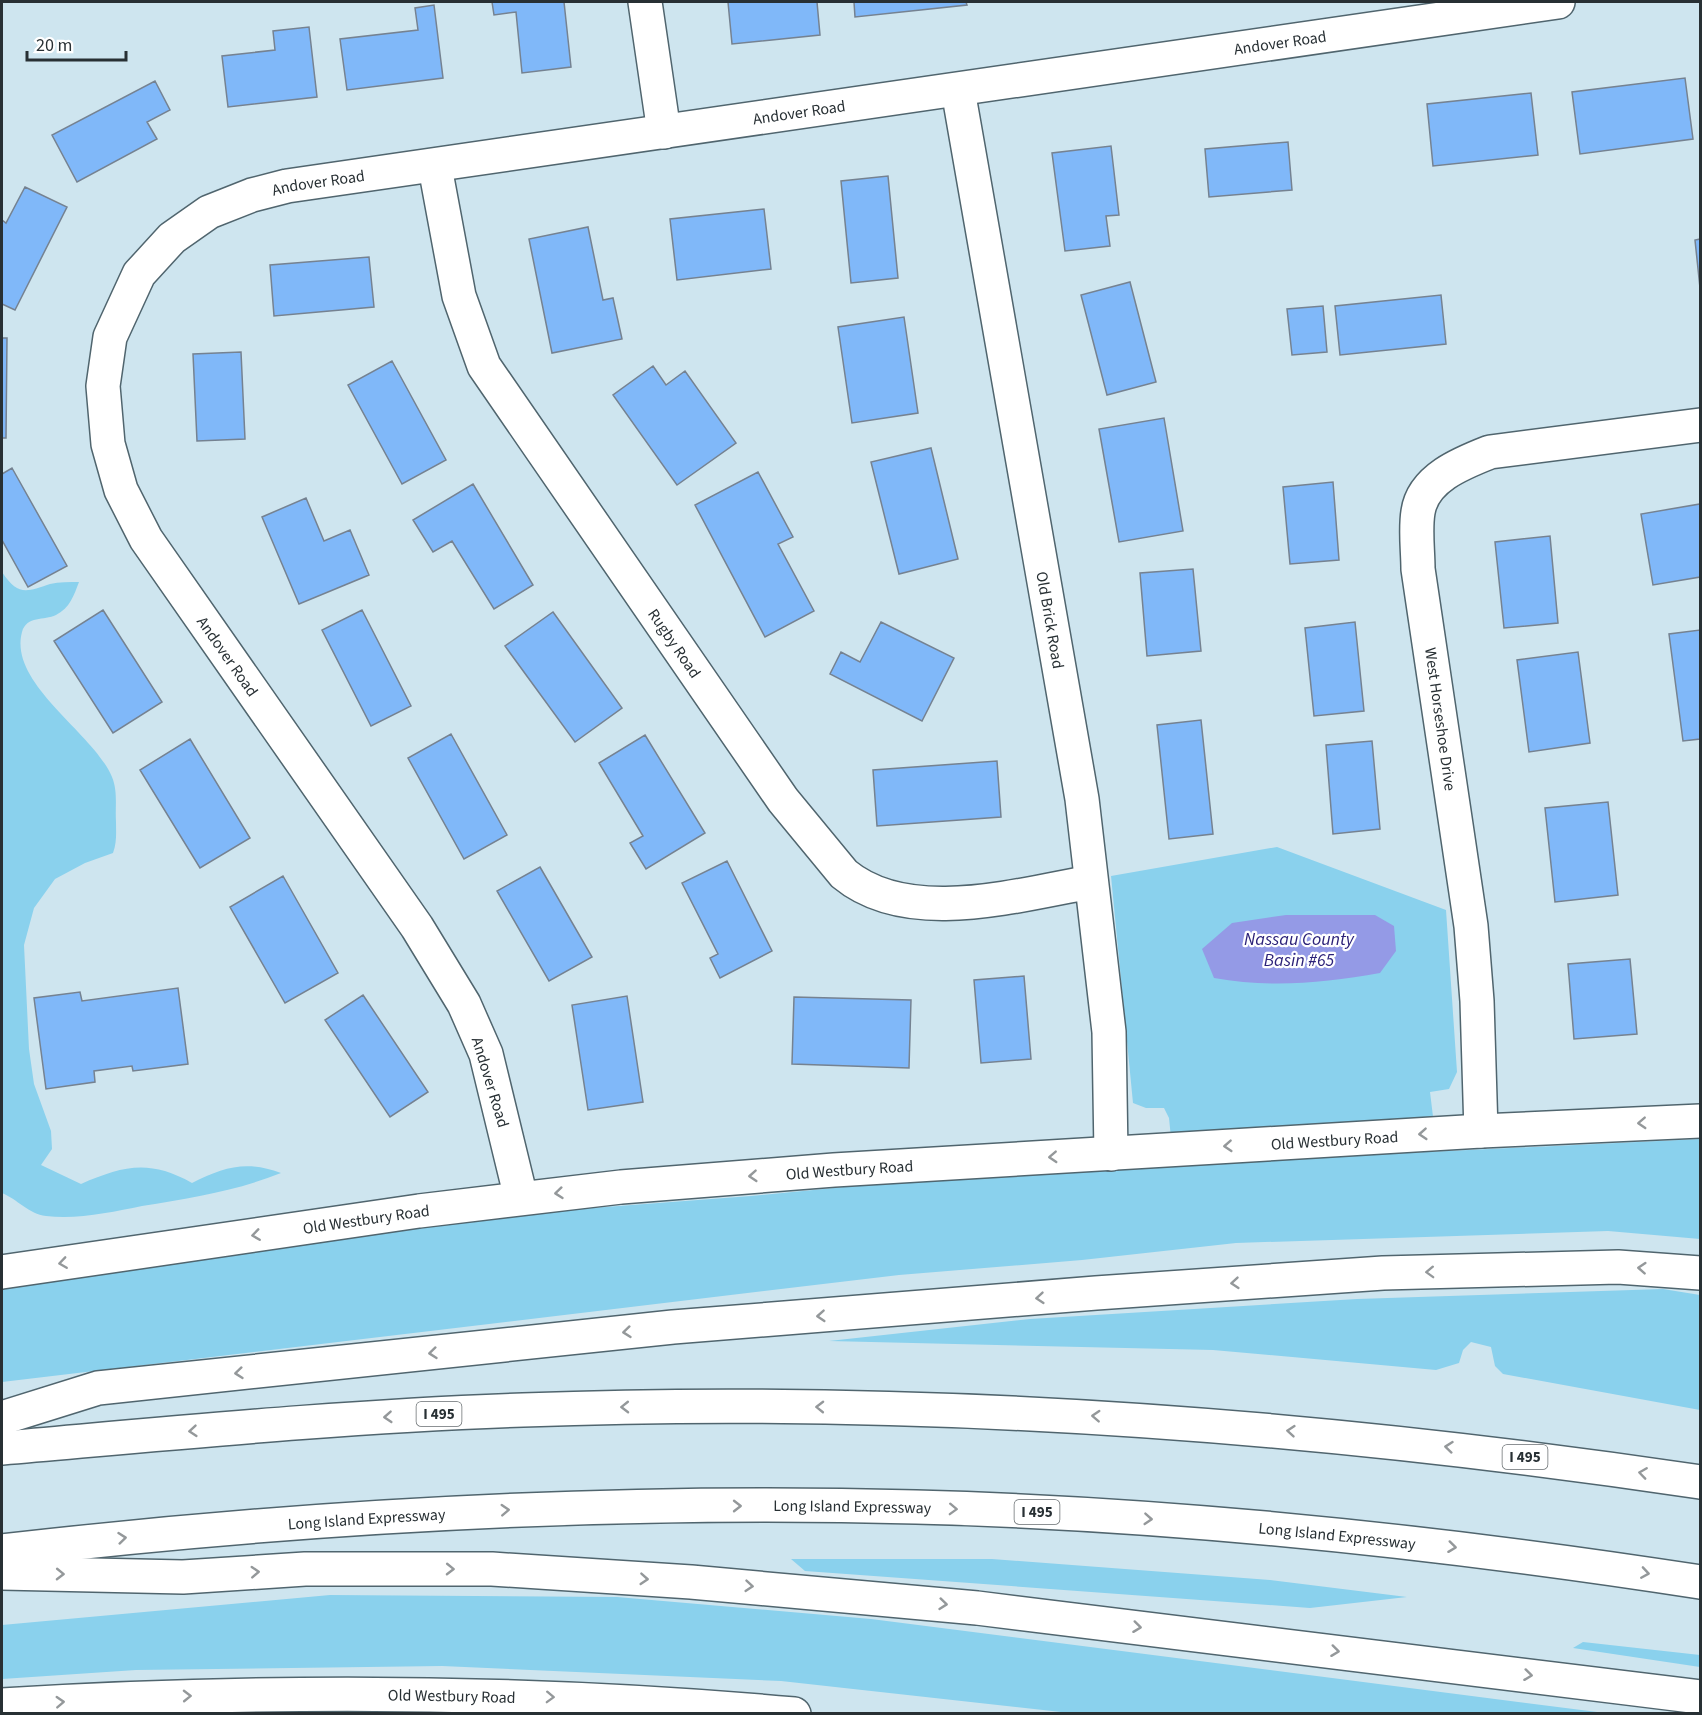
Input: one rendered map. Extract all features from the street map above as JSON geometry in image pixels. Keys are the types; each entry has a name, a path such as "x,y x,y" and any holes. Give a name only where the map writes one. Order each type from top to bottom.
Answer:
{"main road":[{"path":"645,2 664,132"},
{"name":"Andover Road","path":"521,1198 486,1054 464,1004 417,927 146,539 121,490 108,444 103,386 110,337 139,274 172,238 209,212 252,195 287,186 435,167 1558,2"},
{"name":"Old Brick Road","path":"958,90 1082,799 1109,1032 1111,1154"},
{"name":"Rugby Road","path":"435,167 459,296 484,366 783,800 844,874 856,883 882,895 927,903 982,901 1091,882"},
{"name":"West Horseshoe Drive","path":"1481,1131 1477,1001 1471,926 1418,569 1418,511 1434,482 1458,465 1490,452 1701,425"},
{"name":"Old Westbury Road","path":"2,1272 521,1198 621,1187 834,1170 1481,1131 1701,1121"},
{"path":"2,1418 98,1389 685,1326 1383,1273 1618,1266 1701,1273"},
{"name":"I 495","path":"2,1448 286,1423 523,1410 765,1406 867,1408 1066,1415 1243,1426 1469,1449 1701,1482"},
{"name":"Long Island Expressway","path":"2,1551 196,1530 470,1512 679,1506 917,1507 1156,1519 1383,1539 1701,1582"},
{"path":"2,1573 183,1577 305,1569 492,1569 709,1583 977,1608 1701,1697"},
{"name":"Old Westbury Road","path":"2,1705 129,1697 387,1693 620,1700 794,1713"}],"shaded area":[{"path":"2,572 13,585 23,590 53,583 79,582 65,609 51,617 32,621 24,627 21,651 28,670 40,689 102,760 112,777 116,793 116,838 113,853 85,863 55,879 34,908 24,945 29,1049 34,1084 51,1131 52,1149 41,1165 81,1184 123,1169 136,1168 162,1170 192,1183 235,1167 257,1167 281,1173 247,1185 213,1193 82,1216 40,1215 2,1193"},
{"path":"1277,847 1446,910 1457,1072 1449,1089 1430,1092 1435,1133 1172,1148 1169,1118 1164,1108 1146,1108 1133,1103 1111,876"},
{"path":"1700,1139 1700,1239 1608,1231 1236,1243 1082,1260 899,1275 2,1382 2,1288 526,1213 751,1196 988,1173"},
{"path":"1663,1289 1700,1295 1700,1410 1503,1374 1495,1366 1491,1347 1471,1342 1463,1350 1459,1363 1436,1370 1213,1350 829,1341 1030,1319 1357,1299"},
{"path":"791,1559 992,1559 1270,1580 1407,1597 1310,1608 805,1571"},
{"path":"330,1595 617,1597 871,1619 1605,1713 1079,1714 781,1681 442,1666 136,1670 2,1679 2,1625"},
{"path":"1583,1642 1700,1655 1700,1667 1573,1648"}],"water":[{"name":"Nassau County Basin #65","path":"1286,915 1375,915 1394,926 1396,951 1380,973 1297,983 1256,983 1214,978 1202,949 1232,923"}],"building":[{"path":"492,2 564,2 571,67 522,73 516,12 494,15"},
{"path":"728,2 817,2 820,35 732,44"},
{"path":"854,2 966,2 967,5 855,17"},
{"path":"434,5 443,78 347,90 340,39 418,30 415,8"},
{"path":"309,27 317,97 228,107 222,56 275,50 273,31"},
{"path":"1685,78 1693,139 1580,154 1572,92"},
{"path":"155,81 170,110 147,122 157,139 77,182 52,135"},
{"path":"1531,93 1538,155 1433,166 1427,104"},
{"path":"1288,142 1292,190 1209,197 1205,149"},
{"path":"1111,146 1119,215 1106,216 1110,246 1065,251 1052,153"},
{"path":"888,176 898,278 851,283 841,181"},
{"path":"25,187 67,207 15,310 2,304 2,220 6,223"},
{"path":"764,209 771,269 677,280 670,219"},
{"path":"588,227 603,300 613,298 622,339 552,353 529,239"},
{"path":"1700,239 1700,288 1695,240"},
{"path":"369,257 374,307 274,316 270,265"},
{"path":"1130,282 1156,382 1107,395 1081,295"},
{"path":"1441,295 1446,344 1340,355 1335,306"},
{"path":"1323,306 1327,352 1292,355 1287,309"},
{"path":"904,317 918,413 852,423 838,327"},
{"path":"2,338 7,338 6,438 2,438"},
{"path":"241,352 245,439 197,441 193,354"},
{"path":"392,361 446,460 402,484 348,385"},
{"path":"653,366 666,385 685,371 736,443 677,485 613,395"},
{"path":"1164,418 1183,531 1119,542 1099,429"},
{"path":"931,448 958,559 899,574 871,462"},
{"path":"12,468 67,566 28,587 2,540 2,474"},
{"path":"758,472 793,537 778,544 814,611 765,637 695,505"},
{"path":"1333,482 1339,560 1290,564 1283,487"},
{"path":"473,484 533,585 494,609 452,541 433,552 413,520"},
{"path":"306,498 324,541 350,530 369,575 299,604 262,517"},
{"path":"1700,504 1700,577 1653,585 1641,514"},
{"path":"1550,536 1558,623 1504,628 1495,542"},
{"path":"1193,569 1201,651 1147,656 1140,573"},
{"path":"103,610 162,702 113,733 54,641"},
{"path":"362,610 411,706 371,726 322,630"},
{"path":"553,612 622,708 575,742 505,646"},
{"path":"881,622 954,658 922,721 830,674 841,652 860,662"},
{"path":"1355,622 1364,711 1314,716 1305,628"},
{"path":"1700,630 1700,739 1683,741 1669,634"},
{"path":"1578,652 1590,743 1529,752 1517,660"},
{"path":"1201,720 1213,834 1169,839 1157,725"},
{"path":"451,734 507,835 464,859 408,758"},
{"path":"645,735 705,833 646,869 630,843 643,836 599,763"},
{"path":"190,739 250,838 200,868 140,770"},
{"path":"1372,741 1380,829 1333,834 1326,745"},
{"path":"997,761 1001,817 877,826 873,770"},
{"path":"1608,802 1618,895 1555,902 1545,808"},
{"path":"727,861 772,951 720,978 710,958 718,954 682,883"},
{"path":"540,867 592,957 549,981 497,891"},
{"path":"283,876 338,973 285,1003 230,907"},
{"path":"1630,959 1637,1034 1574,1039 1568,964"},
{"path":"1024,976 1031,1059 981,1063 974,980"},
{"path":"178,988 188,1064 133,1071 132,1066 94,1071 95,1082 46,1089 34,998 80,992 82,1001"},
{"path":"363,995 428,1092 390,1117 325,1020"},
{"path":"627,996 643,1102 588,1110 572,1005"},
{"path":"794,997 911,1000 909,1068 792,1064"}]}
